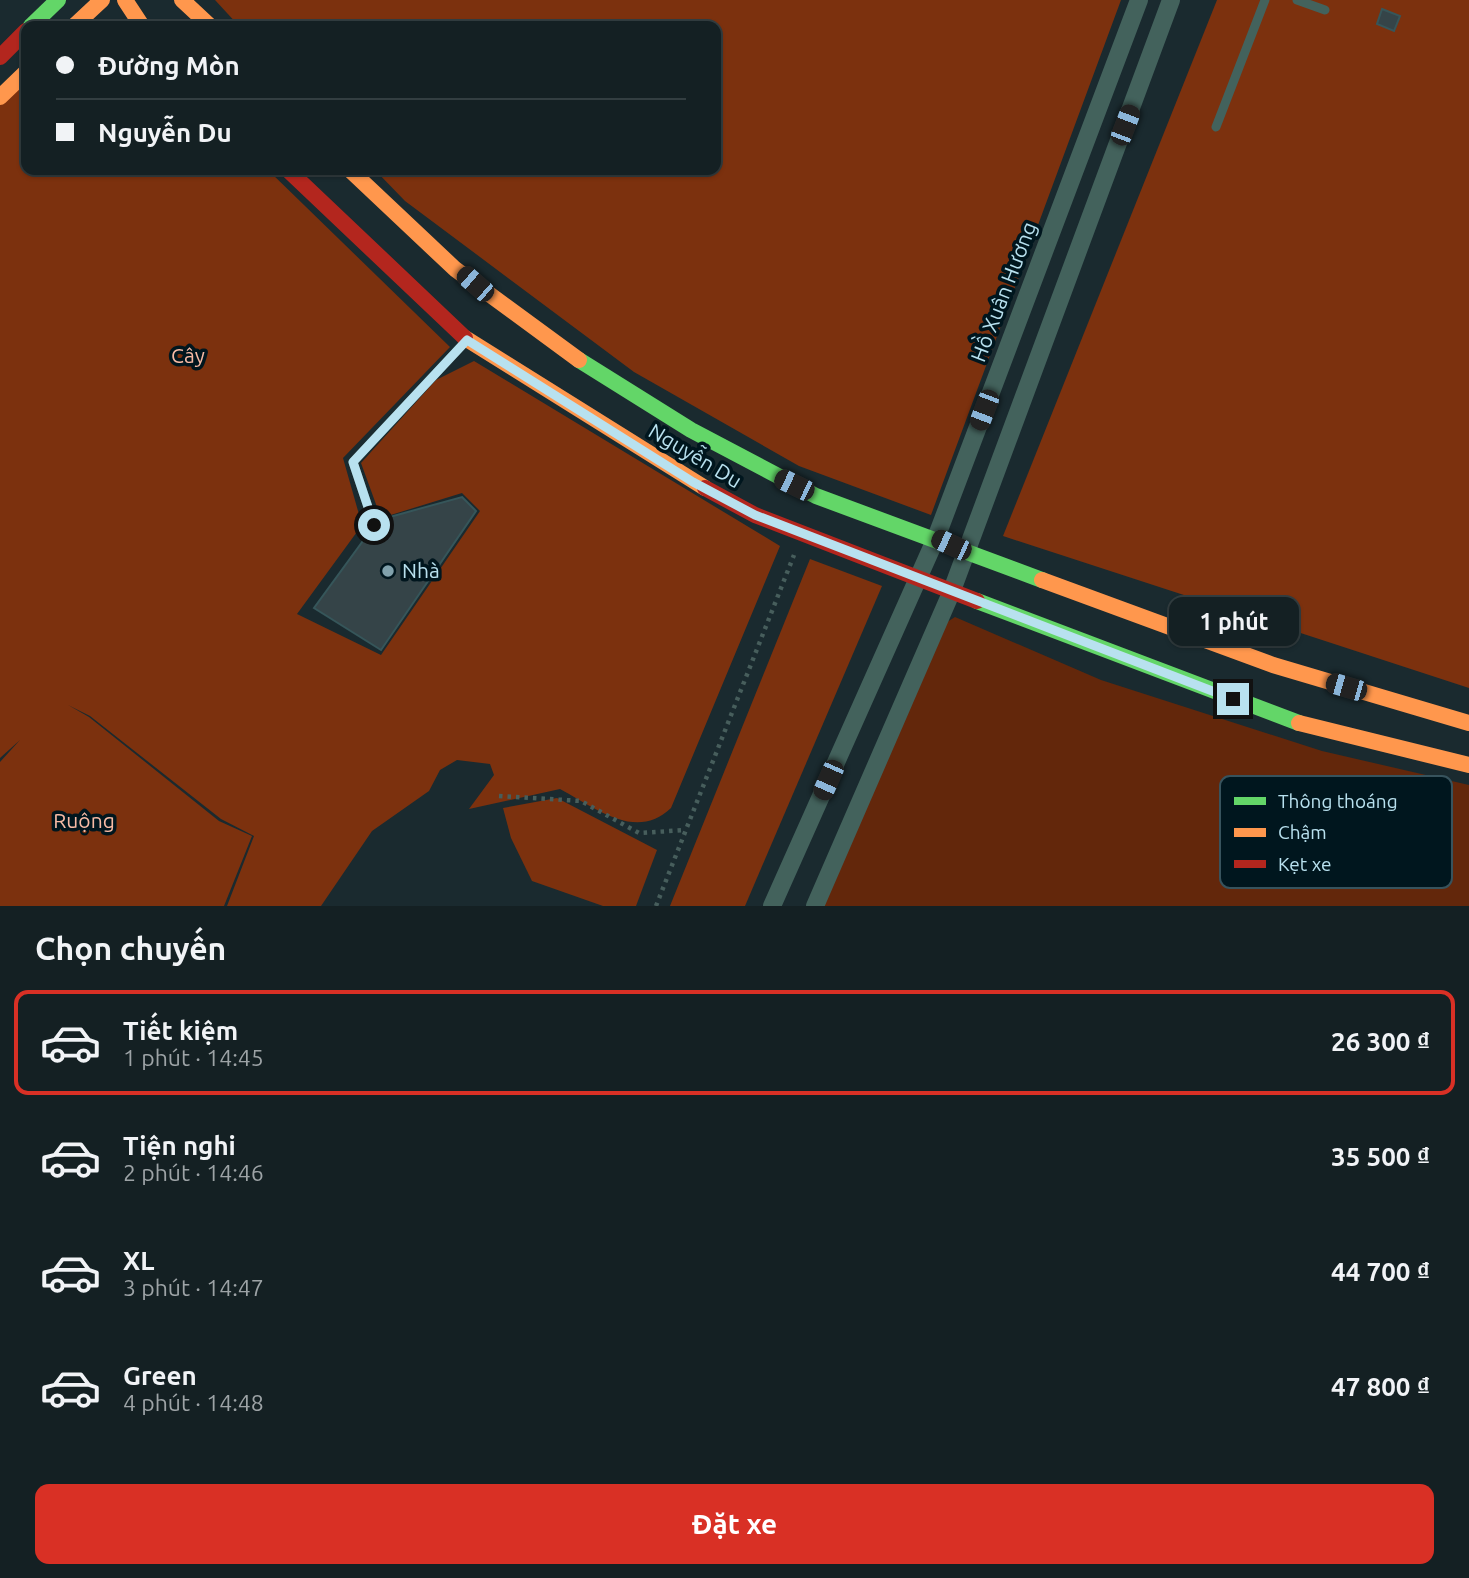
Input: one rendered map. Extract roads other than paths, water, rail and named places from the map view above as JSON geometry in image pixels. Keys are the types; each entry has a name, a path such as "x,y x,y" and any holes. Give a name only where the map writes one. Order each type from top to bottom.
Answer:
{"street":[{"path":"36,21 58,0"},
{"path":"79,21 102,0"},
{"path":"125,0 139,21"},
{"path":"182,0 205,21"},
{"name":"Hồ Xuân Hương","path":"772,906 936,538 1139,0"},
{"path":"815,906 951,593 1171,0"},
{"path":"0,57 21,36"},
{"path":"0,97 21,77"},
{"name":"Nguyễn Du","path":"293,175 467,340 693,482 809,516 936,538 967,552 1273,665 1469,723"},
{"name":"Nguyễn Du","path":"355,175 492,298 610,379 685,425 809,516 918,579 1284,719 1469,765"}],"lane":[{"path":"1216,127 1265,0"},
{"path":"1297,0 1325,10"},
{"path":"374,525 353,462 467,340"}],"place":[{"name":"Nhà","path":"388,571"}],"park label":[{"name":"Cây","path":"188,356"},
{"name":"Ruộng","path":"84,821"}]}
